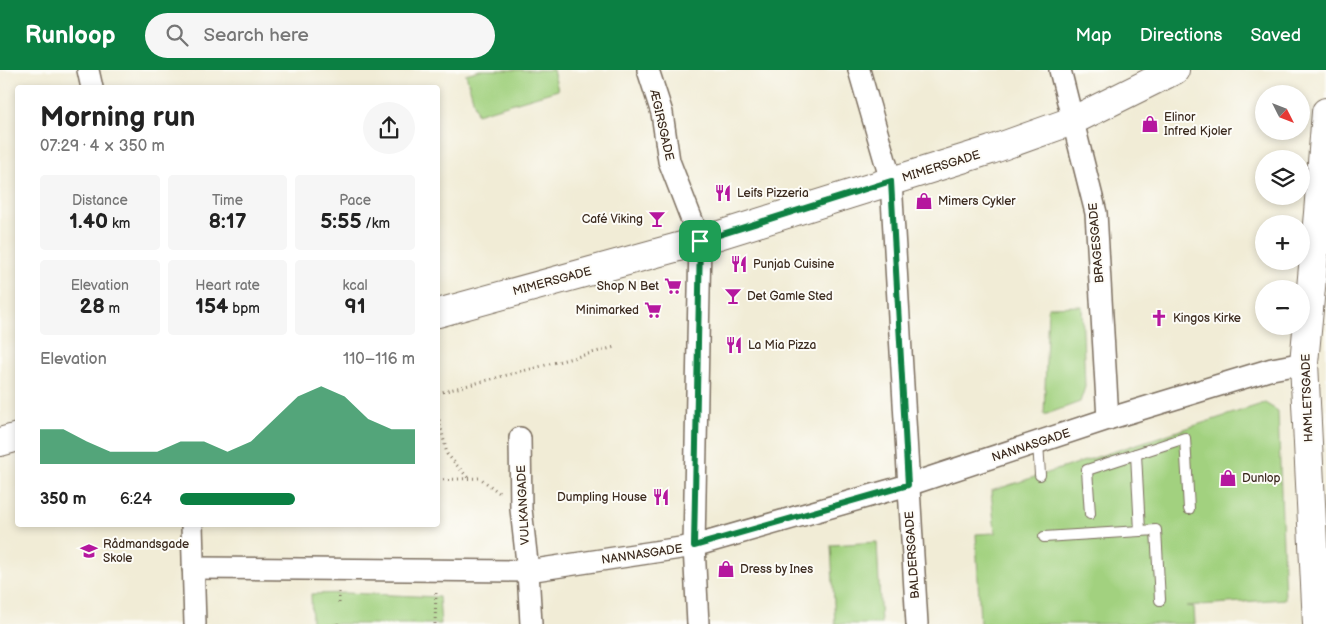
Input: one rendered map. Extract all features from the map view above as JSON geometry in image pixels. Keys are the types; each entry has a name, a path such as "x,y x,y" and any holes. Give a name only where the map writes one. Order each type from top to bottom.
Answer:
{"street":[{"path":"88,70 91,85"},
{"name":"ÆGIRSGADE","path":"648,70 662,113 669,161 700,241 694,546 698,624"},
{"name":"BALDERSGADE","path":"859,70 891,181 917,624"},
{"name":"BRAGESGADE","path":"1060,70 1096,213 1108,420"},
{"name":"MIMERSGADE","path":"440,312 700,241 991,150 1072,121 1175,70"},
{"name":"HAMLETSGADE","path":"1317,624 1304,363 1322,213 1326,112"},
{"name":"NANNASGADE","path":"193,568 528,571 694,546 908,485 1272,369 1304,363"},
{"path":"0,442 15,438"},
{"name":"VULKANGADE","path":"520,438 521,509 528,571 531,624"},
{"path":"192,527 195,624"}],"lane":[{"path":"1090,514 1087,470 1185,438 1189,509"},
{"path":"1038,442 1040,475"},
{"path":"1136,454 1140,531"},
{"path":"1044,537 1156,530 1160,600"}],"path":[{"path":"440,392 615,347"},
{"path":"440,423 448,454 469,479"},
{"path":"440,480 480,478 521,509"},
{"path":"434,624 436,570"},
{"path":"338,619 338,624"}],"green space":[{"path":"480,70 553,70 558,90 477,114 466,74"},
{"path":"1082,306 1085,387 1080,402 1044,415 1048,307"},
{"path":"1265,403 1278,411 1285,599 1186,606 1194,607 1195,624 980,624 976,534 995,533 991,491"},
{"path":"877,542 881,624 835,624 831,545"},
{"path":"347,593 439,597 441,624 312,624 311,594"}],"place":[{"name":"Elinor Infred Kjoler","path":"1150,124"},
{"name":"Leifs Pizzeria","path":"723,193"},
{"name":"Mimers Cykler","path":"924,201"},
{"name":"Café Viking","path":"657,219"},
{"name":"Punjab Cuisine","path":"739,264"},
{"name":"Shop N Bet","path":"673,286"},
{"name":"Det Gamle Sted","path":"733,296"},
{"name":"Minimarked","path":"653,310"},
{"name":"Kingos Kirke","path":"1159,318"},
{"name":"La Mia Pizza","path":"734,345"},
{"name":"Dunlop","path":"1228,478"},
{"name":"Dumpling House","path":"661,497"},
{"name":"Rådmandsgade Skole","path":"89,551"},
{"name":"Dress by Ines","path":"726,569"}],"route":[{"path":"891,181 908,485 694,546 700,241 891,181"}]}
